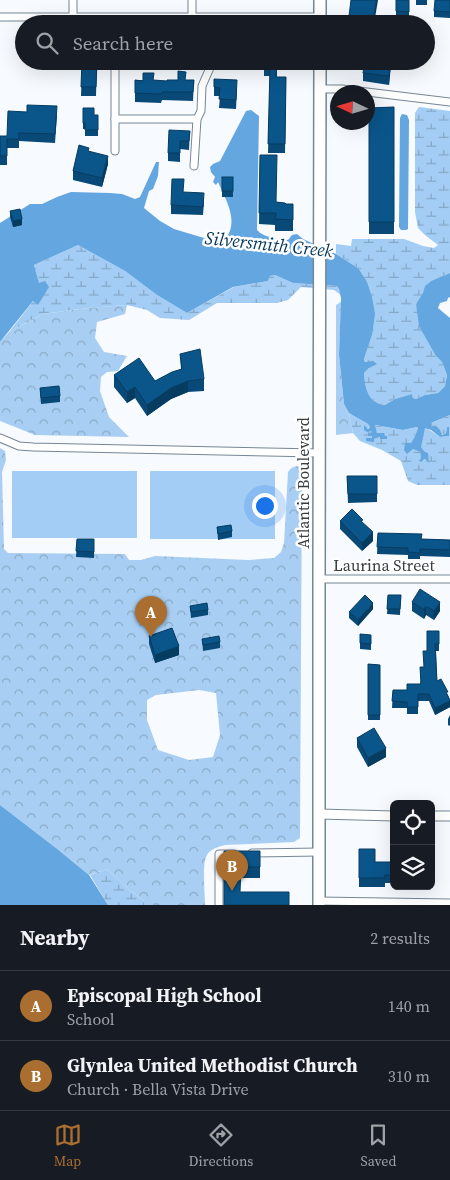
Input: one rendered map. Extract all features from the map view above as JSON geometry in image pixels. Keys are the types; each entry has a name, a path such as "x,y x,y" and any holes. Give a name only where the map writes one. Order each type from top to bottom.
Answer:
{"main road":[{"path":"320,0 320,15"},
{"name":"Atlantic Boulevard","path":"319,903 320,70"}],"street":[{"path":"73,0 73,15"},
{"path":"192,0 192,15"},
{"path":"0,17 15,17"},
{"path":"115,70 115,151"},
{"path":"194,166 197,119 201,111 202,86 209,70"},
{"path":"320,89 342,89 450,102"},
{"path":"115,119 197,119"},
{"path":"0,438 19,446 33,448 319,453"},
{"name":"Laurina Street","path":"319,579 450,579"},
{"path":"318,814 390,816"},
{"path":"435,816 450,816"},
{"path":"247,853 319,852"},
{"path":"219,905 219,854 238,854"},
{"path":"319,903 450,903"}],"green space":[{"path":"419,107 450,111 450,273 433,280 416,304 436,356 442,362 447,375 445,386 438,393 416,399 413,398 412,394 395,399 385,405 379,404 371,398 365,384 364,373 369,368 364,359 372,335 358,268 336,254 336,244 351,246 352,239 404,239 434,248 438,245 418,228 415,212 415,113"},
{"path":"78,245 125,271 157,295 187,313 234,287 268,281 270,276 275,275 293,283 337,286 341,295 334,290 301,287 288,300 277,303 217,303 189,320 160,318 147,310 127,305 88,308 42,314 9,332 34,300 38,304 39,284 34,265"},
{"path":"341,302 339,355 344,404 349,413 353,433 336,435 336,305"},
{"path":"127,305 125,314 97,322 95,338 104,352 127,356 118,371 107,372 101,377 100,391 109,417 129,437 35,435 0,421 0,342 9,332 42,314"},
{"path":"349,413 368,424 370,427 364,430 372,431 372,439 385,436 377,433 374,425 403,430 417,427 411,443 413,449 420,452 421,458 428,462 428,453 420,447 425,427 440,437 449,436 447,427 446,433 441,435 434,427 431,427 431,423 450,415 450,485 417,485 408,481 401,461 382,450 360,441 353,433"},
{"path":"0,448 5,451 6,460 2,472 4,549 8,553 125,554 129,560 141,560 155,556 248,560 274,558 281,552 284,543 288,472 293,467 301,467 300,838 294,842 225,845 211,850 205,861 205,905 144,905 144,901 107,869 89,875 0,805","holes":["199,690 216,693 220,735 213,757 189,760 158,750 147,720 147,700 156,695"]},
{"path":"12,471 137,471 137,538 12,538"},
{"path":"150,471 275,471 275,539 150,539"},
{"path":"107,869 144,901 144,905 108,905 90,875"}],"water":[{"name":"Silversmith Creek","path":"251,110 259,116 257,230 267,236 288,240 292,235 297,234 303,239 336,254 358,268 367,282 375,314 372,335 364,359 365,362 373,361 377,364 364,373 365,384 368,394 379,404 385,405 395,399 412,394 413,398 416,399 438,393 445,386 447,375 442,362 436,356 419,326 416,304 425,286 433,280 450,273 450,297 447,301 440,303 438,308 450,318 450,415 431,423 431,427 436,426 442,435 446,433 447,427 449,427 449,436 440,437 425,428 421,447 428,453 429,463 424,459 421,462 419,461 421,458 420,452 413,449 407,454 404,450 405,443 411,443 415,436 417,427 403,430 375,425 377,433 384,433 387,439 380,439 380,437 374,439 374,442 366,441 366,438 372,438 368,434 372,432 364,430 364,425 368,429 370,427 349,413 344,404 339,355 341,298 337,286 293,283 275,275 270,276 268,281 233,287 187,313 157,295 125,271 78,245 34,265 39,283 45,281 49,287 38,305 33,301 0,342 0,223 30,204 42,204 71,192 122,194 135,199 140,197 156,162 159,162 158,176 153,189 149,191 144,208 174,229 204,238 226,238 231,225 230,210 218,182 216,185 213,182 215,177 210,167 220,161 246,111"},
{"path":"402,114 407,115 409,120 408,229 406,230 401,230 399,227 400,118"},
{"path":"0,805 89,875 108,905 0,905"}],"building":[{"path":"351,0 376,0 374,15 349,15"},
{"path":"396,0 409,0 409,12 396,11"},
{"path":"435,0 450,0 450,12 434,11"},
{"path":"82,70 97,70 96,87 81,87"},
{"path":"270,70 276,70 276,77 286,77 285,144 268,144"},
{"path":"364,70 390,70 389,76 363,73"},
{"path":"178,71 186,72 185,80 194,80 193,92 135,93 135,80 143,81 143,73 154,73 153,80 167,81 178,80"},
{"path":"214,79 237,80 236,100 219,99 220,88 214,87"},
{"path":"27,105 57,106 55,134 19,133 19,139 7,139 7,156 0,156 0,136 7,136 8,111 27,112"},
{"path":"394,107 394,222 369,222 369,130 375,130 375,108"},
{"path":"83,108 94,108 94,115 98,115 98,130 85,130"},
{"path":"169,130 190,131 189,141 180,141 180,153 168,153"},
{"path":"79,145 89,148 88,151 108,156 102,178 73,171"},
{"path":"260,155 277,155 276,202 293,204 293,220 275,219 276,213 259,213"},
{"path":"222,177 233,177 233,191 222,191"},
{"path":"172,179 184,179 183,192 204,193 203,207 171,205"},
{"path":"20,209 22,219 13,221 10,211"},
{"path":"200,349 204,379 188,381 171,388 147,405 135,387 127,392 114,375 139,358 155,381 182,369 180,354"},
{"path":"59,386 60,396 41,398 40,388"},
{"path":"347,476 377,476 377,494 348,494"},
{"path":"352,509 373,532 362,543 340,521"},
{"path":"231,525 232,531 218,534 217,527"},
{"path":"378,533 422,534 421,539 450,540 450,550 420,549 420,553 408,552 408,548 377,547"},
{"path":"77,539 94,539 94,552 76,551"},
{"path":"420,589 440,602 434,611 426,606 424,610 412,602"},
{"path":"365,595 373,603 358,620 349,612"},
{"path":"388,595 401,595 400,609 387,609"},
{"path":"207,603 208,610 191,612 190,606"},
{"path":"172,628 179,646 155,655 149,636"},
{"path":"427,631 439,631 439,644 435,644 437,681 441,679 448,692 446,692 450,701 435,708 429,694 418,694 418,707 407,707 407,702 392,701 393,690 407,690 407,684 421,684 420,667 424,667 423,651 427,651"},
{"path":"360,634 371,635 371,644 360,643"},
{"path":"219,636 220,642 203,645 202,639"},
{"path":"368,664 380,665 380,715 368,715"},
{"path":"374,728 386,748 368,758 357,738"},
{"path":"359,849 375,849 375,862 390,862 390,875 385,875 385,878 359,878"},
{"path":"224,851 260,851 260,867 241,867 240,892 289,892 289,905 224,905"}],"place":[{"name":"Episcopal High School","path":"151,637"},
{"name":"Glynlea United Methodist Church","path":"232,891"}]}
